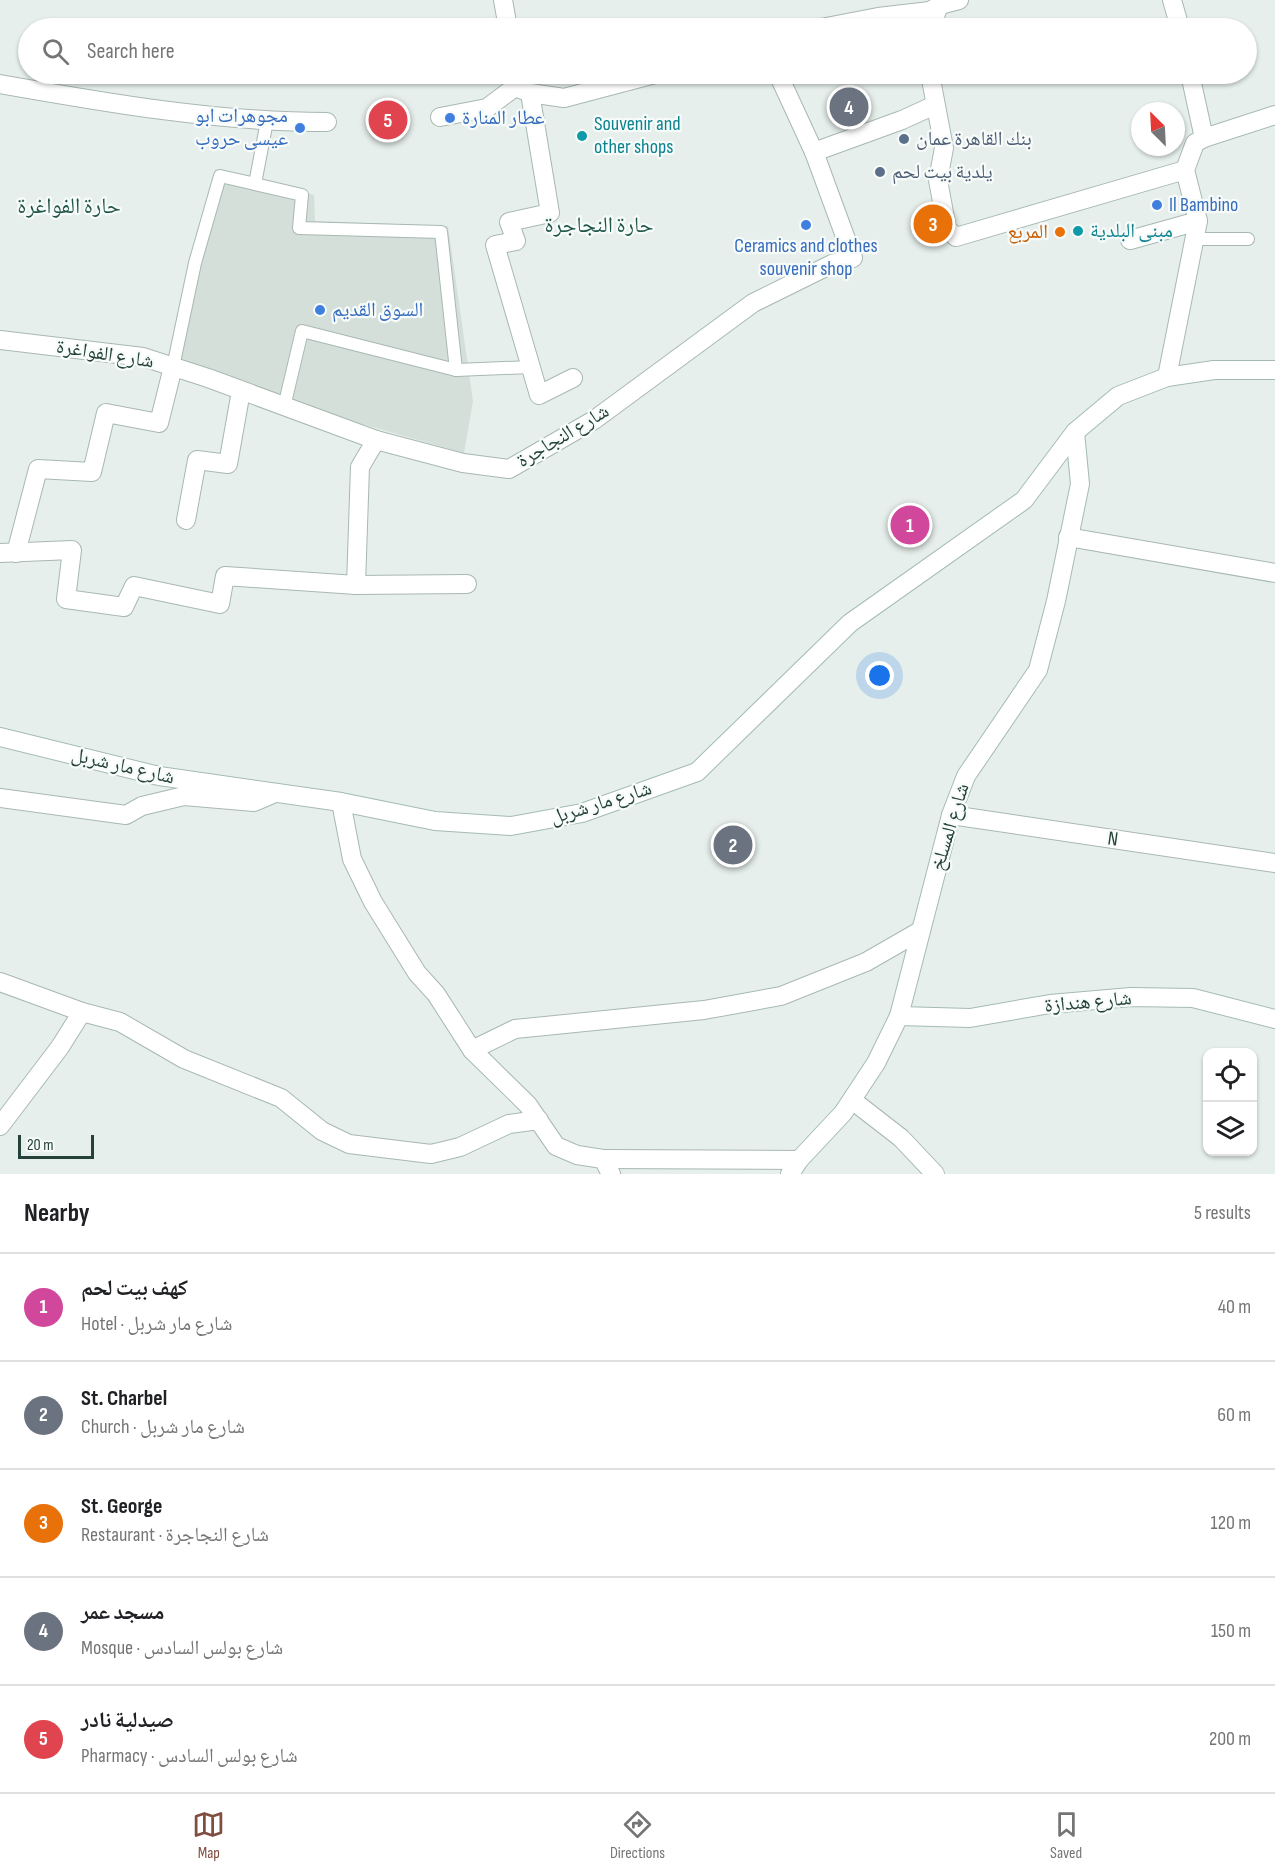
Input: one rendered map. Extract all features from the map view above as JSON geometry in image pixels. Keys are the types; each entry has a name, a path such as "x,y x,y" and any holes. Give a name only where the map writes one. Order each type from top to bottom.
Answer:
{"street":[{"path":"503,0 506,18"},
{"path":"873,18 930,11 940,2 959,0"},
{"path":"1172,0 1177,18"},
{"path":"934,18 940,2"},
{"path":"0,84 146,108 267,121 327,122"},
{"path":"519,85 564,98 617,84"},
{"path":"782,84 813,152 902,120 935,105"},
{"path":"932,84 944,148 938,180 947,229 956,237 1185,170"},
{"path":"1192,84 1204,138"},
{"path":"440,117 487,108 519,85"},
{"path":"519,85 550,213 509,222 516,242 495,245 539,395 573,378"},
{"path":"1167,377 1198,220 1185,170 1195,143 1275,115"},
{"name":"شارع النجاجرة","path":"208,378 376,440 463,463 509,469 594,420 753,303 832,264 853,258 813,152"},
{"path":"1130,240 1198,220"},
{"name":"شارع الفواغرة","path":"0,340 143,357 208,378"},
{"path":"173,367 159,423 106,413 92,472 38,469 8,553 72,550 66,599 124,606 134,586 220,604 225,576 356,585 467,584"},
{"name":"شارع مار شربل","path":"0,737 159,776 341,802 435,821 511,826 582,813 698,772 850,623 1024,500 1075,432 1118,396 1167,377 1214,370 1275,370"},
{"path":"186,520 197,460 228,464 241,391"},
{"name":"شارع المسلخ","path":"795,1167 852,1100 876,1063 899,1016 951,815 971,767 1038,670 1056,601 1080,484 1075,432"},
{"path":"356,585 360,467 376,440"},
{"path":"1068,537 1275,573"},
{"path":"0,798 126,815 142,806 184,795 254,802 275,793"},
{"path":"341,802 352,859 374,902 417,973 436,994 472,1050 528,1105 556,1146 607,1167 795,1167"},
{"name":"N","path":"951,815 1275,863"},
{"path":"472,1050 514,1029 704,1010 781,996 866,962 920,931"},
{"path":"0,982 82,1012 120,1022 184,1059 281,1098 322,1131 349,1144 431,1154 459,1147 509,1124 538,1120"},
{"name":"شارع هندازة","path":"899,1016 970,1018 1050,1004 1131,997 1193,998 1275,1019"},
{"path":"0,1126 60,1047 82,1012"},
{"path":"852,1100 901,1138 935,1174"}],"lane":[{"path":"255,184 267,121"},
{"path":"173,367 195,263 220,176 302,195 299,228 441,232 456,370"},
{"path":"1195,239 1248,239"},
{"path":"284,407 302,331 456,370 531,367"}],"shaded area":[{"name":"السوق القديم","path":"215,169 314,195 315,221 448,226 473,401 464,453 295,405 170,360 191,260"}],"place":[{"name":"مسجد عمر","path":"849,107"},
{"name":"عطار المنارة","path":"450,118"},
{"name":"صيدلية نادر","path":"388,120"},
{"name":"مجوهرات ابو عيسى حروب","path":"300,128"},
{"name":"Souvenir and other shops","path":"582,136"},
{"name":"بنك القاهرة عمان","path":"904,139"},
{"name":"يلدية بيت لحم","path":"880,172"},
{"name":"Il Bambino","path":"1157,205"},
{"name":"St. George","path":"933,224"},
{"name":"Ceramics and clothes souvenir shop","path":"806,225"},
{"name":"مبنى البلدية","path":"1078,231"},
{"name":"المربع","path":"1060,232"},
{"name":"السوق القديم","path":"320,310"},
{"name":"كهف بيت لحم","path":"910,525"},
{"name":"St. Charbel","path":"733,845"}],"district":[{"name":"حارة الفواغرة","path":"69,206"},
{"name":"حارة النجاجرة","path":"599,225"}]}
